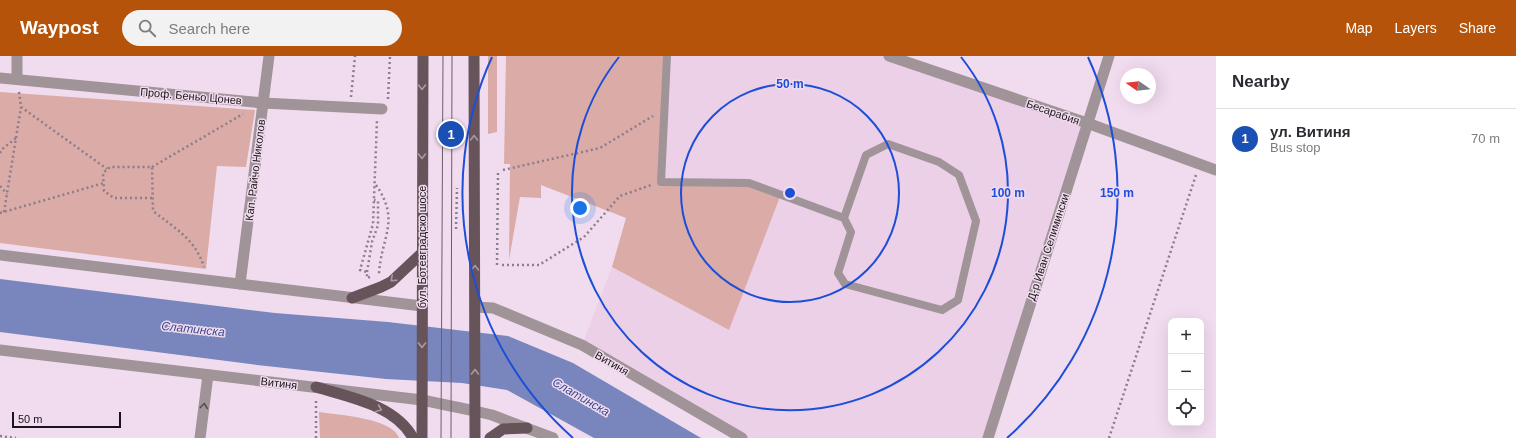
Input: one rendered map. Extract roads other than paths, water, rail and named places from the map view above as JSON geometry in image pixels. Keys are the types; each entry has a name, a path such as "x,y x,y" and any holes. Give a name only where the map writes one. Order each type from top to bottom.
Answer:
{"main road":[{"name":"бул. Ботевградско шосе","path":"422,438 423,56"},
{"path":"474,56 475,438"},
{"path":"352,298 391,282 422,253"},
{"path":"316,387 384,411 402,423 413,438"},
{"path":"490,438 502,429 527,428"}],"street":[{"path":"16,79 17,56"},
{"name":"Кап. Райчо Николов","path":"240,284 269,56"},
{"name":"Бесарабия","path":"889,56 1216,170"},
{"name":"Д-р Иван Селимински","path":"988,438 1109,56"},
{"name":"Проф. Беньо Цонев","path":"0,78 263,102 382,109"},
{"path":"0,255 422,306"},
{"name":"Витиня","path":"475,307 493,308 582,344 742,438"},
{"name":"Витиня","path":"0,350 422,400 492,415 553,438"},
{"path":"200,438 208,374"}],"lane":[{"path":"667,56 661,182 749,183 844,218 851,232 838,273 845,284 942,310 958,300 976,221 959,175 939,162 888,144 866,155 844,218"}],"water":[{"name":"Слатинска","path":"0,279 275,313 388,322 508,336 573,363 701,438 594,438 507,390 462,383 386,379 257,365 0,332"}],"tram line":[{"path":"441,438 443,56"},
{"path":"451,438 452,56"}],"place":[{"name":"ул. Витиня","path":"451,134"}]}
